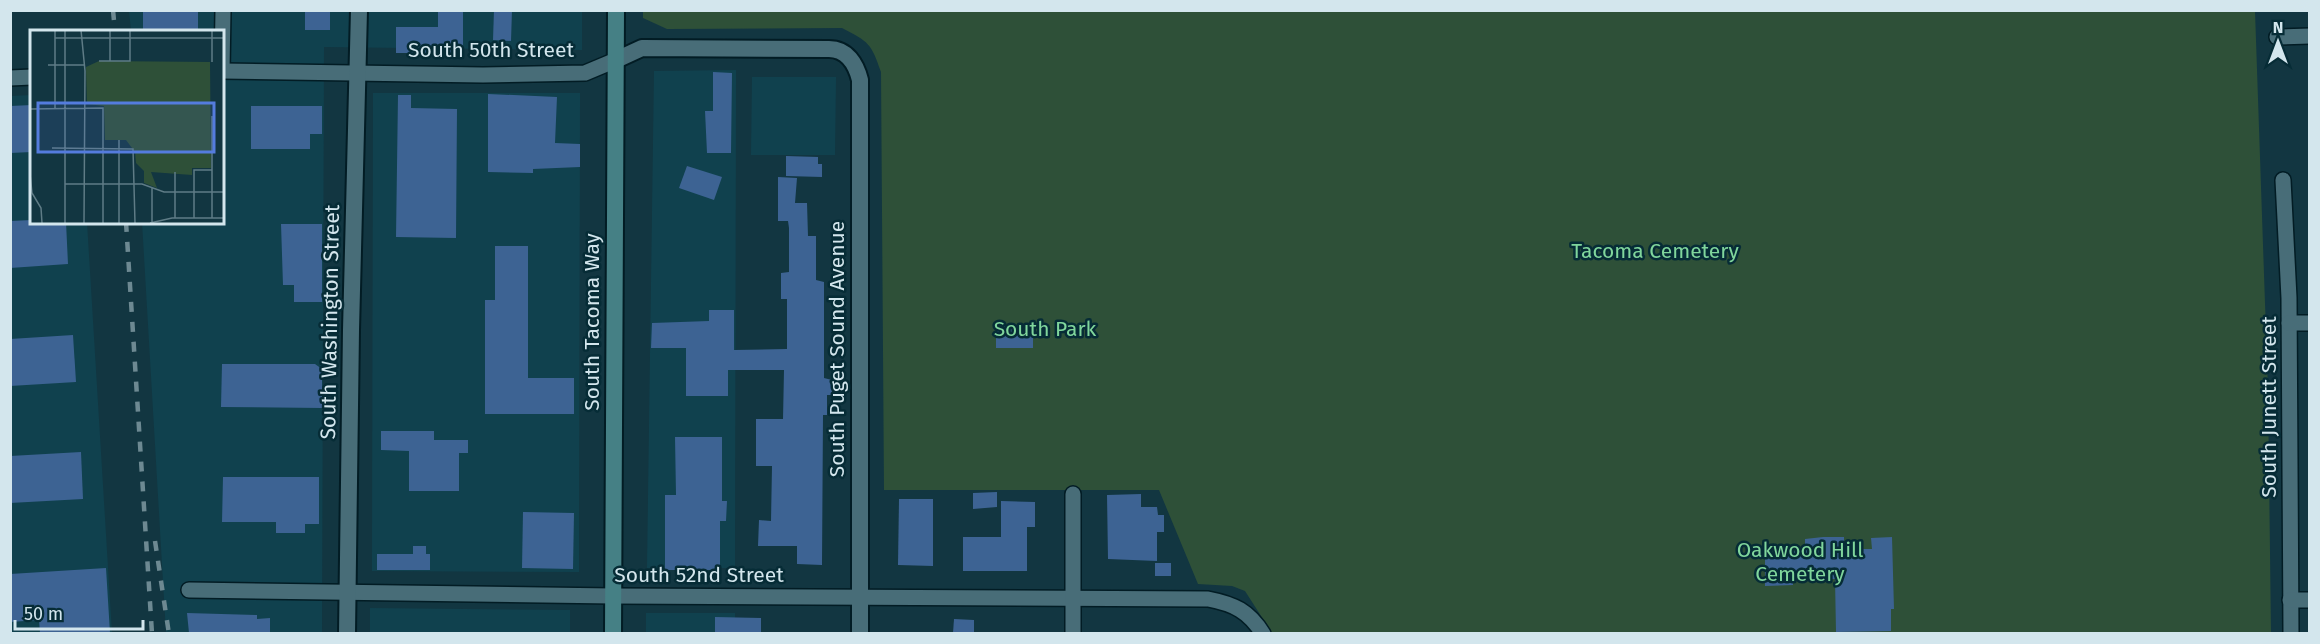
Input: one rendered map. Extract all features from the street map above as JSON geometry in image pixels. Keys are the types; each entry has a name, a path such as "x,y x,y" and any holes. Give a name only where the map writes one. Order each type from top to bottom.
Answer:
{"main road":[{"name":"South Tacoma Way","path":"613,633 616,10"}],"street":[{"path":"223,10 223,30"},
{"name":"South Washington Street","path":"347,633 351,319 359,10"},
{"path":"2277,37 2310,36"},
{"name":"South 50th Street","path":"224,71 483,75 585,73 642,48 829,49 845,54 856,66"},
{"name":"South Puget Sound Avenue","path":"856,66 860,81 860,633"},
{"path":"10,78 30,77"},
{"name":"South Junett Street","path":"2283,180 2289,323 2291,633"},
{"path":"2289,323 2310,323"},
{"path":"1073,494 1073,633"},
{"name":"South 52nd Street","path":"189,590 613,596 860,595 1208,599 1238,606 1251,617 1263,633"},
{"path":"2290,600 2310,600"}],"shaded area":[{"path":"129,11 582,11 582,50 324,47 322,633 166,633 142,224 224,224 224,30 131,30"},
{"path":"736,70 735,568 647,568 654,71"},
{"path":"752,77 836,77 835,155 751,155"},
{"path":"373,93 580,93 579,572 372,571"},
{"path":"30,95 30,224 87,224 112,633 11,633 10,96"},
{"path":"370,608 570,610 570,633 370,633"},
{"path":"646,613 735,613 735,633 646,634"}],"green space":[{"name":"Tacoma Cemetery","path":"643,11 2255,11 2268,391 2271,633 1272,633 1245,591 1232,586 1198,584 1159,490 884,490 881,72 871,49 864,40 842,28 667,29 643,18"}],"building":[{"path":"143,10 198,10 198,30 143,30"},
{"path":"305,10 330,10 330,30 305,30"},
{"path":"438,10 463,10 463,53 396,53 396,27 438,27"},
{"path":"494,10 512,10 511,41 493,40"},
{"path":"713,72 732,73 731,153 707,153 705,111 713,111"},
{"path":"488,94 557,97 555,143 580,144 580,167 533,169 533,173 488,172"},
{"path":"398,95 411,95 411,108 457,109 456,238 396,237"},
{"path":"30,105 30,152 10,153 10,106"},
{"path":"251,106 322,106 322,134 310,134 310,149 251,149"},
{"path":"786,156 818,157 818,164 822,164 822,177 786,176"},
{"path":"687,166 722,177 714,200 679,188"},
{"path":"778,177 797,178 795,203 807,203 808,236 816,236 816,280 824,282 824,378 832,380 832,395 827,395 827,415 823,415 822,565 797,564 797,546 758,546 759,520 771,521 772,466 756,466 756,419 783,419 784,370 728,370 728,396 686,396 686,348 651,348 652,323 709,321 709,310 734,310 734,350 787,349 787,299 781,299 781,273 789,272 789,228 788,221 778,221"},
{"path":"30,220 30,224 66,224 68,264 10,268 10,221"},
{"path":"281,224 322,224 322,302 294,302 294,285 283,285"},
{"path":"495,246 528,246 528,378 574,378 574,414 485,414 485,300 495,300"},
{"path":"996,326 1033,326 1033,348 996,348"},
{"path":"73,335 76,382 10,386 10,339"},
{"path":"222,364 315,364 322,369 322,408 221,407"},
{"path":"381,431 434,431 434,440 468,440 468,453 459,453 459,491 409,491 409,451 381,450"},
{"path":"675,437 722,437 722,501 727,501 726,521 720,521 720,570 665,570 665,495 676,495"},
{"path":"81,452 83,499 10,503 10,456"},
{"path":"223,477 319,477 319,524 305,524 305,533 276,533 276,522 222,522"},
{"path":"997,492 997,507 973,509 973,493"},
{"path":"1141,494 1141,507 1157,507 1158,515 1164,515 1164,532 1157,532 1157,561 1108,559 1107,495"},
{"path":"899,499 933,499 933,566 898,565"},
{"path":"1001,501 1035,502 1035,527 1027,527 1027,571 963,571 963,537 1001,537"},
{"path":"523,512 574,513 573,569 522,568"},
{"path":"1844,537 1844,549 1872,549 1871,538 1892,537 1894,609 1891,609 1891,631 1836,632 1835,579 1793,579 1793,585 1765,586 1765,552 1805,551 1805,539"},
{"path":"413,546 426,546 426,554 430,554 430,570 377,570 377,554 413,554"},
{"path":"1155,563 1171,563 1171,576 1155,576"},
{"path":"106,568 110,633 40,633 39,620 10,622 10,574"},
{"path":"187,613 257,615 257,619 270,618 270,633 189,633"},
{"path":"715,617 761,618 761,633 715,633"},
{"path":"954,619 974,620 974,633 953,633"}],"railway":[{"path":"113,10 115,30"},
{"path":"126,224 152,634"},
{"path":"155,541 169,634"}],"park label":[{"name":"South Park","path":"1045,329"},
{"name":"Oakwood Hill Cemetery","path":"1800,562"}]}
